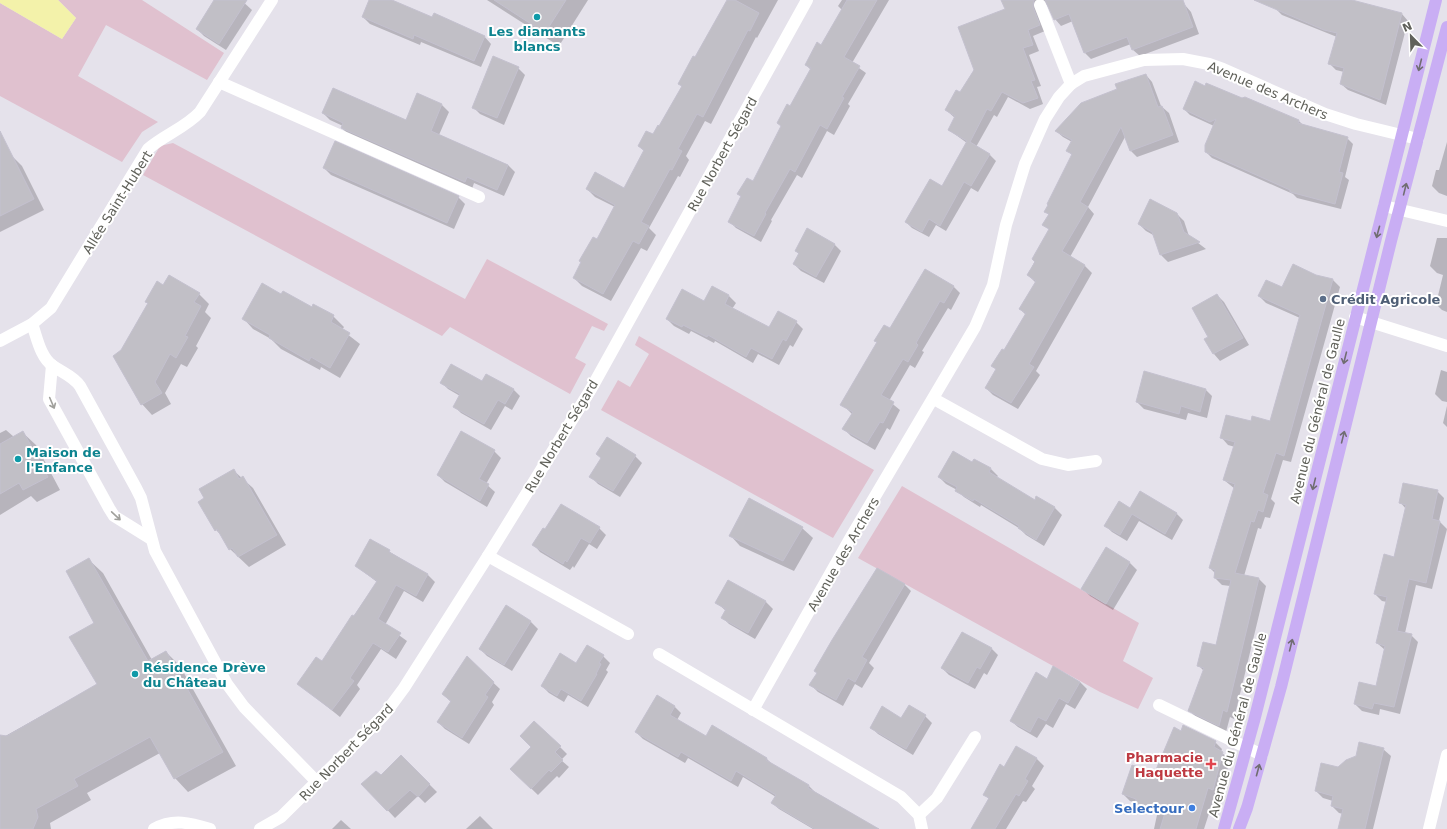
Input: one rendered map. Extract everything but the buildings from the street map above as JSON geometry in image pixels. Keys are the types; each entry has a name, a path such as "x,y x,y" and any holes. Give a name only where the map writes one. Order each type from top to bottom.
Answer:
{"main road":[{"name":"Avenue du Général de Gaulle","path":"1224,829 1247,747 1436,0"},
{"path":"1239,829 1247,808 1281,687 1447,27"}],"street":[{"name":"Allée Saint-Hubert","path":"0,341 32,324 51,308 148,150 167,134 193,120 272,0"},
{"name":"Rue Norbert Ségard","path":"260,829 281,817 384,715 396,701 591,389 807,0"},
{"path":"1040,5 1071,84"},
{"name":"Avenue des Archers","path":"753,710 851,537 934,399 975,327 989,297 1011,208 1033,145 1052,107 1071,84 1092,72 1126,64 1156,59 1183,59 1209,64 1223,69 1333,117 1418,139"},
{"path":"219,82 479,198"},
{"path":"1384,206 1447,221"},
{"path":"1355,317 1372,321 1447,346"},
{"path":"32,324 41,351 52,365 70,375 80,386 141,498 155,551 235,697 317,782"},
{"path":"52,365 49,399 109,508 114,516 151,539"},
{"path":"934,399 1042,460 1068,465 1096,461"},
{"path":"488,556 628,634"},
{"path":"659,654 901,797 919,815 922,829"},
{"path":"1159,705 1262,755"},
{"path":"919,815 937,798 975,737"},
{"path":"1429,829 1447,756"},
{"path":"154,829 168,823 179,822 190,822 210,829"}],"shaded area":[{"path":"0,0 58,0 76,18 62,39 0,3"},
{"path":"58,0 142,0 224,53 207,80 106,25 78,76 158,122 142,132 122,162 0,96 0,3 62,39 76,18"},
{"path":"173,143 465,299 487,259 608,324 604,331 592,326 575,358 586,364 570,394 450,327 442,336 143,175 160,146"},
{"path":"639,336 874,470 833,538 601,410 618,380 630,387 649,354 635,345"},
{"path":"902,486 1139,623 1123,661 1153,678 1138,709 1100,692 858,558"}],"place":[{"name":"Les diamants blancs","path":"537,17"},
{"name":"Crédit Agricole","path":"1323,299"},
{"name":"Maison de l'Enfance","path":"18,459"},
{"name":"Résidence Drève du Château","path":"135,674"},
{"name":"Pharmacie Haquette","path":"1211,764"},
{"name":"Selectour","path":"1192,808"}]}
